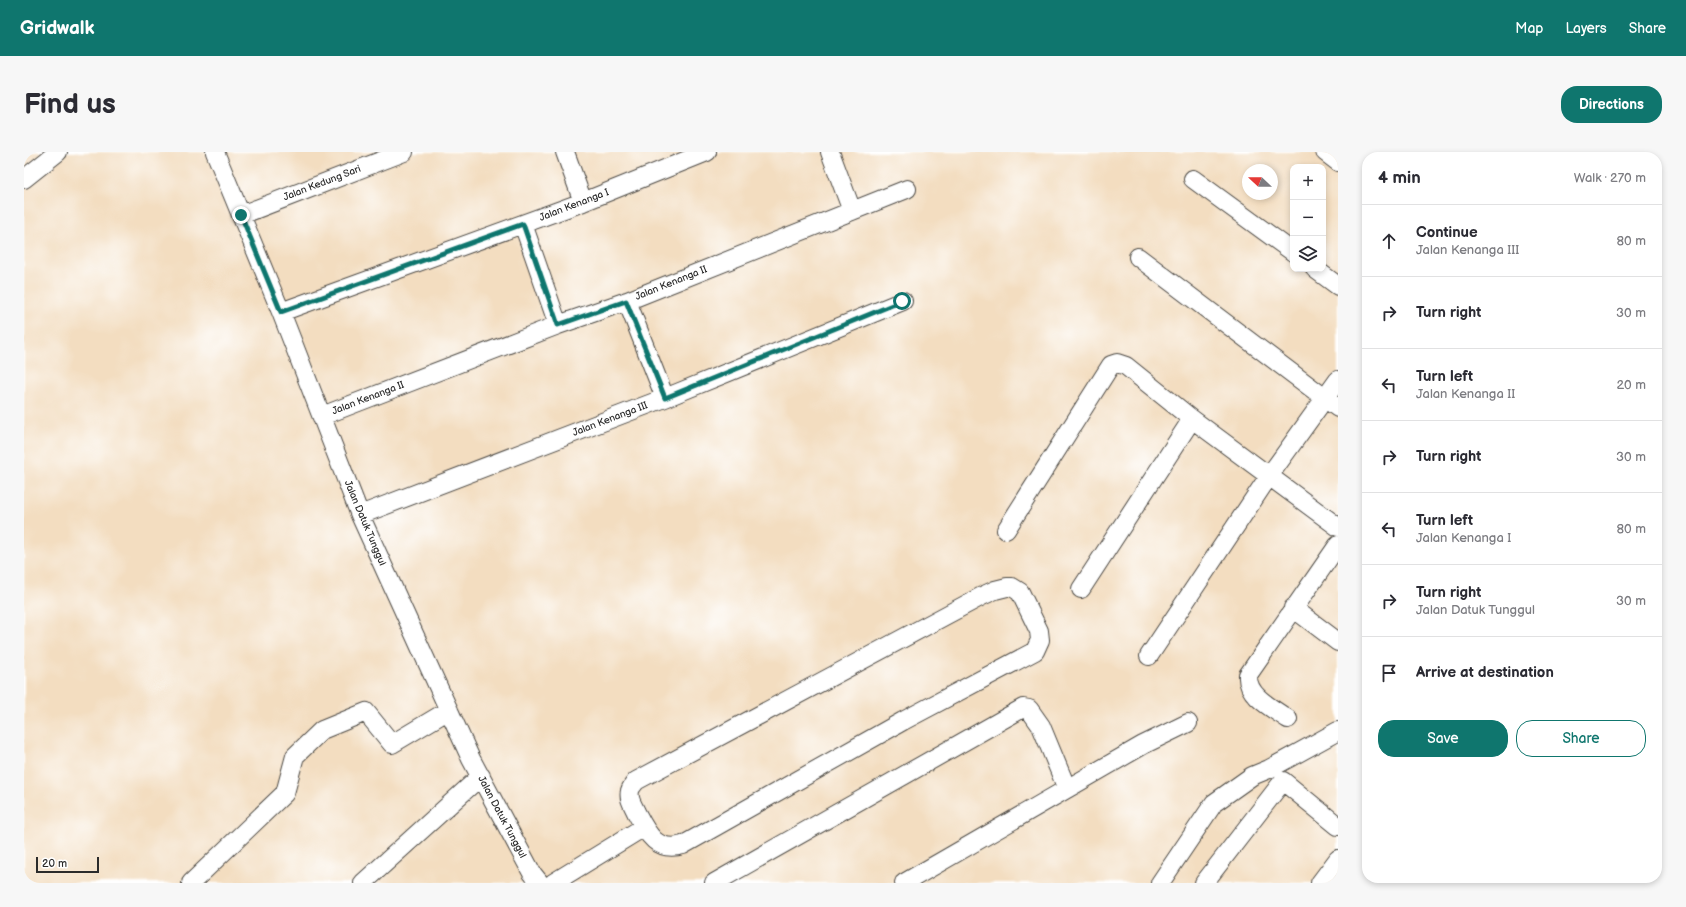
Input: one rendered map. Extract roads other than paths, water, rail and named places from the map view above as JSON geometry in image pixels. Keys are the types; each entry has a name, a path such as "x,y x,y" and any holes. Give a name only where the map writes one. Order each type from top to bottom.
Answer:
{"street":[{"path":"24,179 58,152"},
{"name":"Jalan Datuk Tunggul","path":"215,152 281,312 360,515 449,710 531,880"},
{"name":"Jalan Kedung Sari","path":"241,215 404,152"},
{"path":"565,152 582,202"},
{"name":"Jalan Kenanga I","path":"281,312 582,202 707,152"},
{"path":"830,152 852,211"},
{"path":"1325,152 1338,162"},
{"path":"1193,179 1290,250"},
{"name":"Jalan Kenanga II","path":"322,416 558,325 626,301 907,189"},
{"path":"523,224 558,325"},
{"path":"1138,257 1332,403"},
{"path":"1320,272 1338,286"},
{"path":"626,301 665,398"},
{"name":"Jalan Kenanga III","path":"360,515 665,398 902,301"},
{"path":"1006,530 1111,365 1117,363 1126,366 1192,419 1338,527"},
{"path":"1149,656 1269,476 1332,403 1338,380"},
{"path":"1081,589 1192,419"},
{"path":"1288,719 1254,694 1248,681 1248,675 1338,545"},
{"path":"1012,587 1020,592 1039,631 1040,640 1035,651 902,721 684,845 673,848 665,846 653,840 644,827 629,797 630,790 636,781 982,596 996,590 1012,587"},
{"path":"1294,608 1338,642"},
{"path":"714,883 1023,708 1029,709 1041,726 1067,789"},
{"path":"190,883 285,793 295,756 322,730 366,712 392,744 449,710"},
{"path":"904,883 1143,745 1188,723"},
{"path":"1160,883 1214,803 1252,776 1269,769 1338,731"},
{"path":"363,883 481,776"},
{"path":"1204,883 1284,781 1338,826"},
{"path":"553,883 644,827"},
{"path":"1320,883 1338,860"}]}
